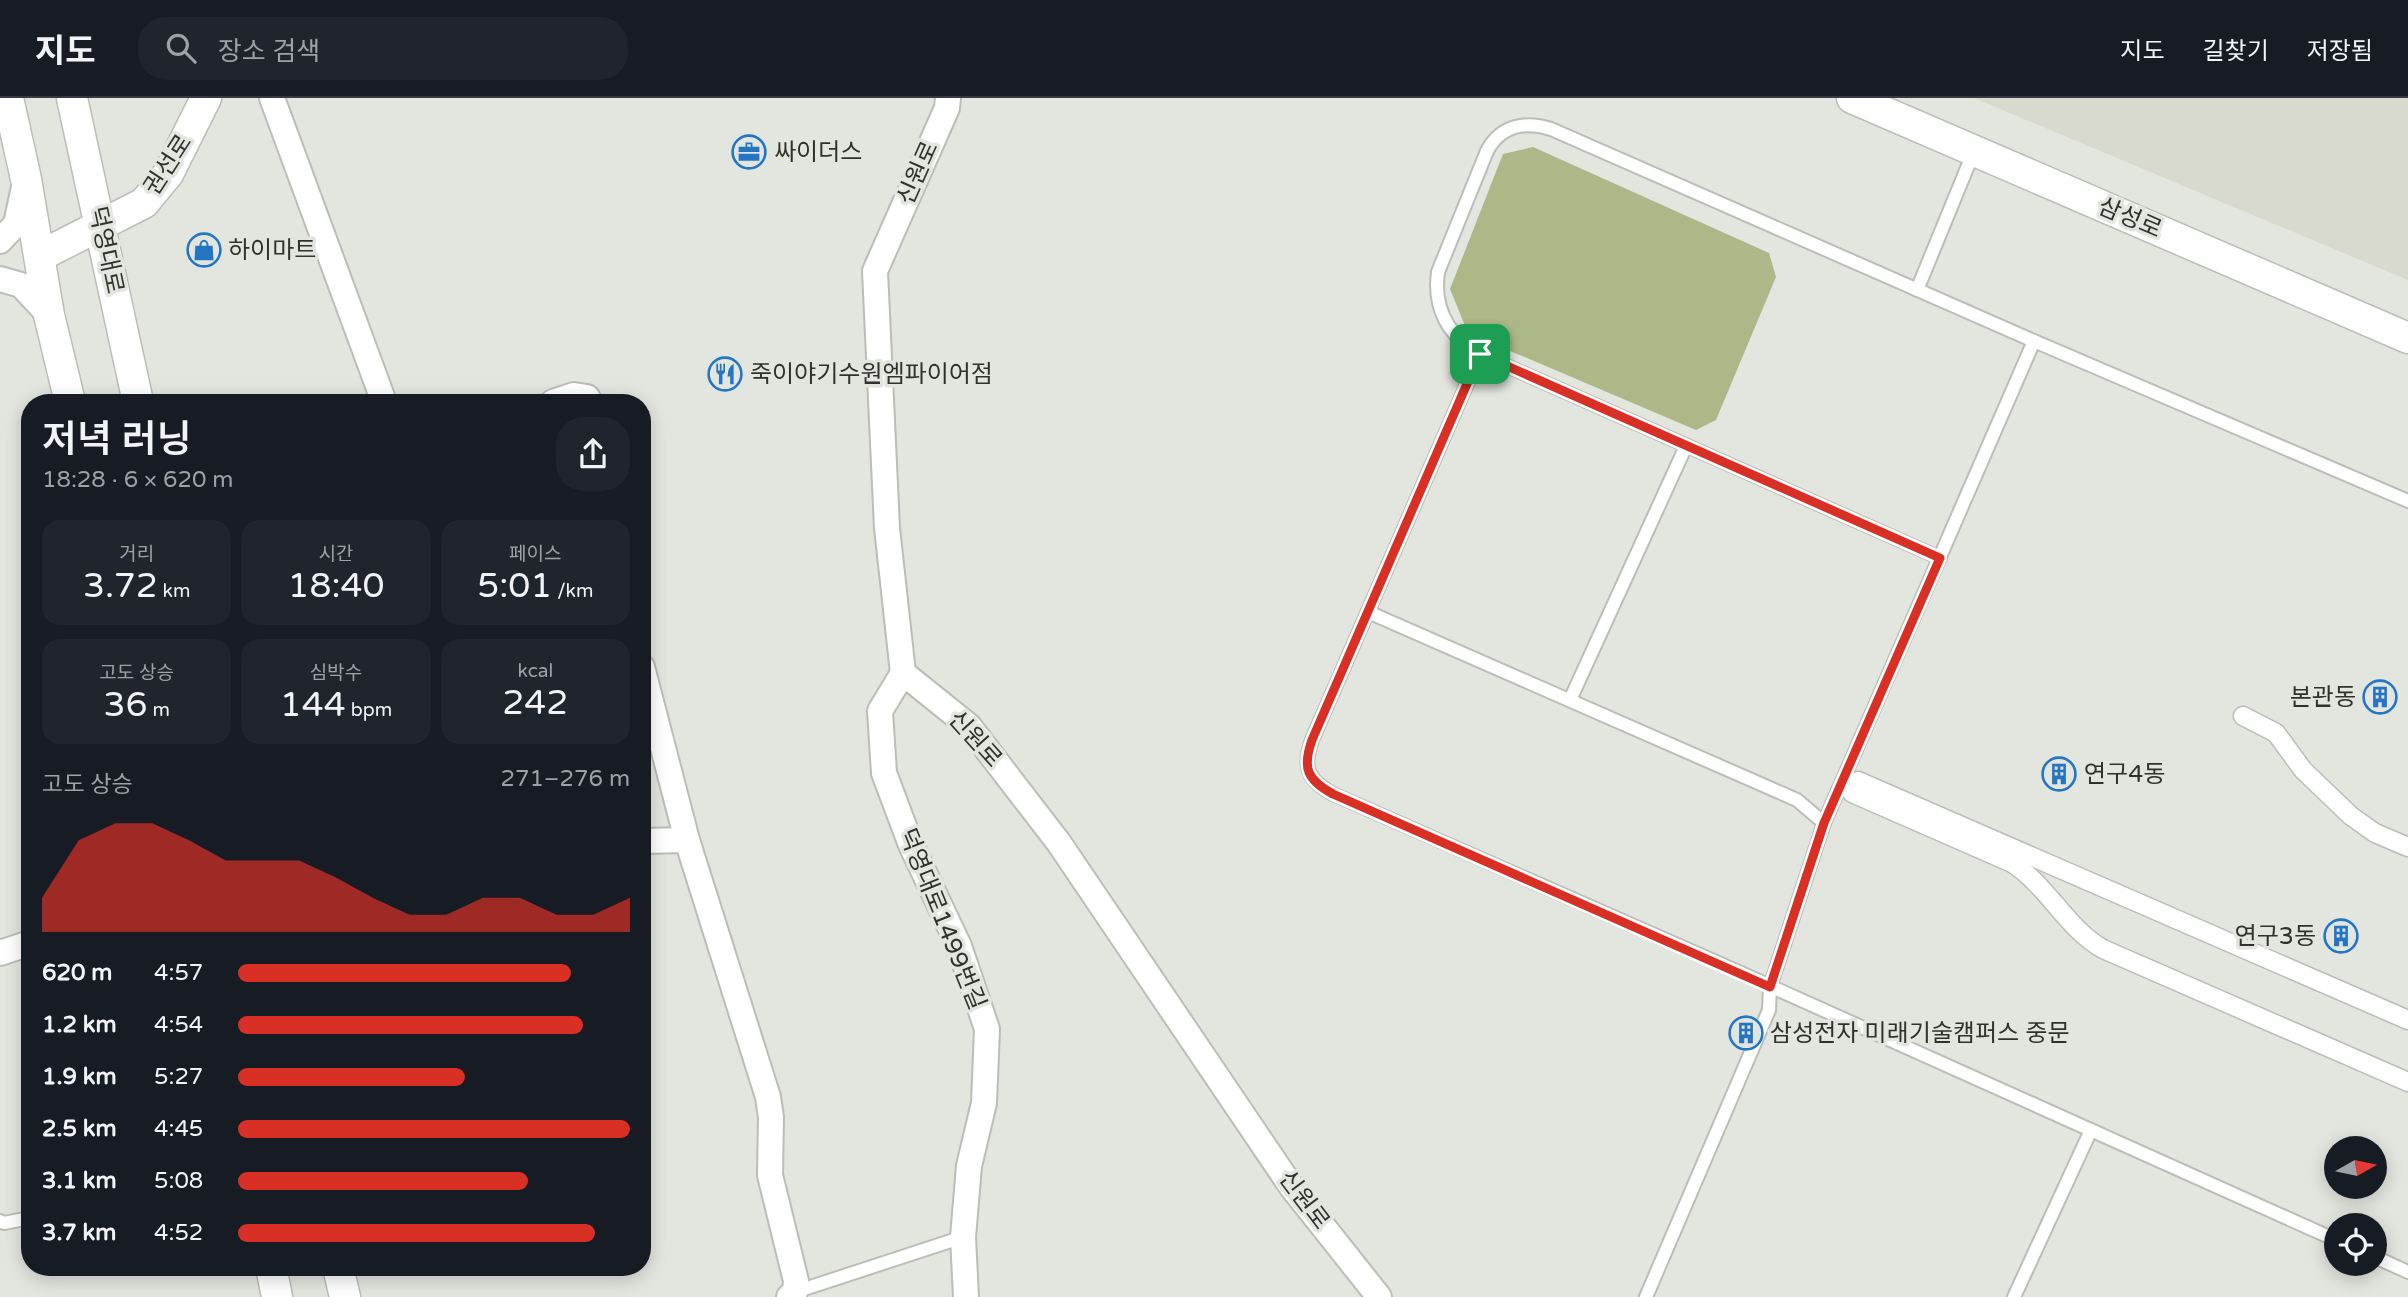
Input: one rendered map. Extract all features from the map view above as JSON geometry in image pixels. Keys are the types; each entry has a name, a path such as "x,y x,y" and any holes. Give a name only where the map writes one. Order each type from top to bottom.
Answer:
{"street":[{"path":"8,98 26,179 49,315 68,394"},
{"name":"덕영대로","path":"72,98 136,394"},
{"name":"권선로","path":"40,256 144,203 168,174 206,98"},
{"path":"272,98 381,394"},
{"name":"신원로","path":"948,98 947,108 875,271 887,528 903,673 969,726 1059,843 1291,1186 1379,1297"},
{"name":"삼성로","path":"1852,98 2408,338"},
{"path":"0,241 16,224 26,179"},
{"path":"0,279 22,285 49,315"},
{"name":"덕영대로1499번길","path":"903,673 880,711 884,773 911,845 959,946 987,1029 984,1102 968,1166 963,1237 966,1297"},
{"path":"651,702 687,840 768,1097 771,1117 770,1175 796,1281 792,1295"},
{"path":"2243,716 2276,733 2303,770 2351,816 2375,833 2408,847"},
{"path":"2408,1020 1855,787 2012,863 2049,895 2076,929 2103,949 2408,1082"},
{"path":"651,841 687,840"},
{"path":"0,953 21,946"},
{"path":"273,1276 277,1297"},
{"path":"340,1276 345,1297"}],"lane":[{"path":"1940,558 1480,354 1460,341 1445,323 1437,299 1437,279 1443,257 1487,151 1497,137 1519,125 1551,129 2034,341 2408,501"},
{"path":"1917,290 1974,150"},
{"path":"1646,1297 1769,1010 1770,987 1824,823 2034,341"},
{"path":"1480,354 1309,750 1307,768 1315,783 1333,794 2324,1235"},
{"path":"1570,700 1686,446"},
{"path":"1368,612 1797,800 1824,823"},
{"path":"2014,1297 2091,1130"},
{"path":"0,1221 4,1223 21,1220"},
{"path":"792,1295 963,1237"},
{"path":"2387,1262 2408,1272"}],"shaded area":[{"path":"1974,98 2408,98 2408,280"}],"green space":[{"path":"1533,147 1769,253 1776,277 1716,420 1696,430 1468,333 1450,289 1503,154"}],"place":[{"name":"싸이더스","path":"749,152"},
{"name":"하이마트","path":"204,250"},
{"name":"죽이야기수원엠파이어점","path":"725,374"},
{"name":"본관동","path":"2380,697"},
{"name":"연구4동","path":"2059,774"},
{"name":"연구3동","path":"2341,936"},
{"name":"삼성전자 미래기술캠퍼스 중문","path":"1746,1033"}],"route":[{"path":"1480,354 1940,558 1824,823 1770,987 1333,794 1321,788 1310,775 1307,759 1312,740 1480,354"}]}
